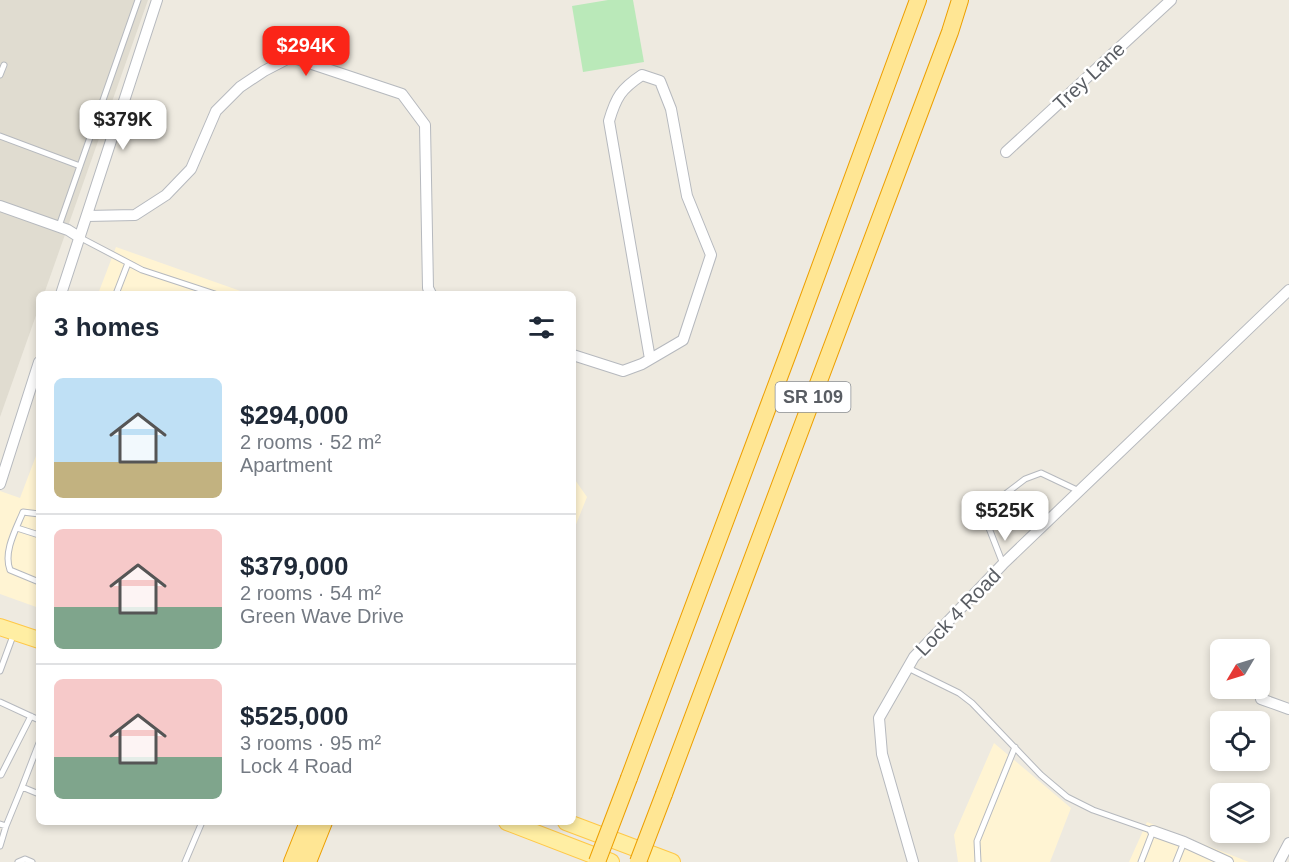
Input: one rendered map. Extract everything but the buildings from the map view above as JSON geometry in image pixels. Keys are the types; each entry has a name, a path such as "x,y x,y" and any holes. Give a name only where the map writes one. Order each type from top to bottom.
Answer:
{"highway":[{"name":"SR 109","path":"597,862 918,0"},
{"name":"SR 109","path":"638,862 942,54 960,0"},
{"path":"292,862 307,825"},
{"path":"308,862 323,825"}],"main road":[{"path":"7,629 36,639"},
{"path":"515,825 611,862"},
{"path":"574,825 672,862"}],"street":[{"path":"62,291 157,0"},
{"name":"Trey Lane","path":"1006,152 1171,0"},
{"path":"87,216 135,214 166,195 191,169 216,111 240,87 291,57 402,94 425,125 430,291"},
{"path":"576,357 623,371 642,364 682,340 711,255 687,196 671,110 660,81 642,75 627,85 615,101 609,121 650,359"},
{"path":"0,206 64,228 79,237"},
{"name":"Lock 4 Road","path":"913,862 882,754 879,718 914,657 1003,564 1289,290"},
{"path":"0,484 34,393"},
{"path":"1262,699 1289,709"},
{"path":"1154,831 1228,862"},
{"path":"1279,862 1289,843"}],"lane":[{"path":"64,228 80,166 137,0"},
{"path":"0,75 4,65"},
{"path":"0,136 80,166"},
{"path":"79,237 142,270 206,291"},
{"path":"117,291 128,263"},
{"path":"1003,564 987,523 1000,498 1026,479 1041,473 1079,491"},
{"path":"36,514 23,512 9,548 8,564 10,570 36,581"},
{"path":"17,528 36,534"},
{"path":"0,671 7,629"},
{"path":"908,668 959,693 972,703 1041,775 1067,797 1094,810 1154,831 1141,862"},
{"path":"0,702 36,718"},
{"path":"0,775 31,716"},
{"path":"978,862 977,841 1015,747"},
{"path":"0,846 36,751"},
{"path":"22,787 36,793"},
{"path":"0,824 6,826"},
{"path":"184,862 201,825"},
{"path":"1176,862 1184,842"},
{"path":"18,862 25,859 32,862"}],"shaded area":[{"path":"0,0 148,0 45,291 36,291 36,315 0,417"},
{"path":"116,247 241,291 99,291"},
{"path":"36,456 36,607 0,594 0,491 20,498"},
{"path":"576,481 587,497 576,524"},
{"path":"994,743 1071,808 1050,862 958,862 954,835"},
{"path":"1147,822 1249,862 1129,862"}],"green space":[{"path":"608,0 633,0 644,62 583,72 572,6"}]}
